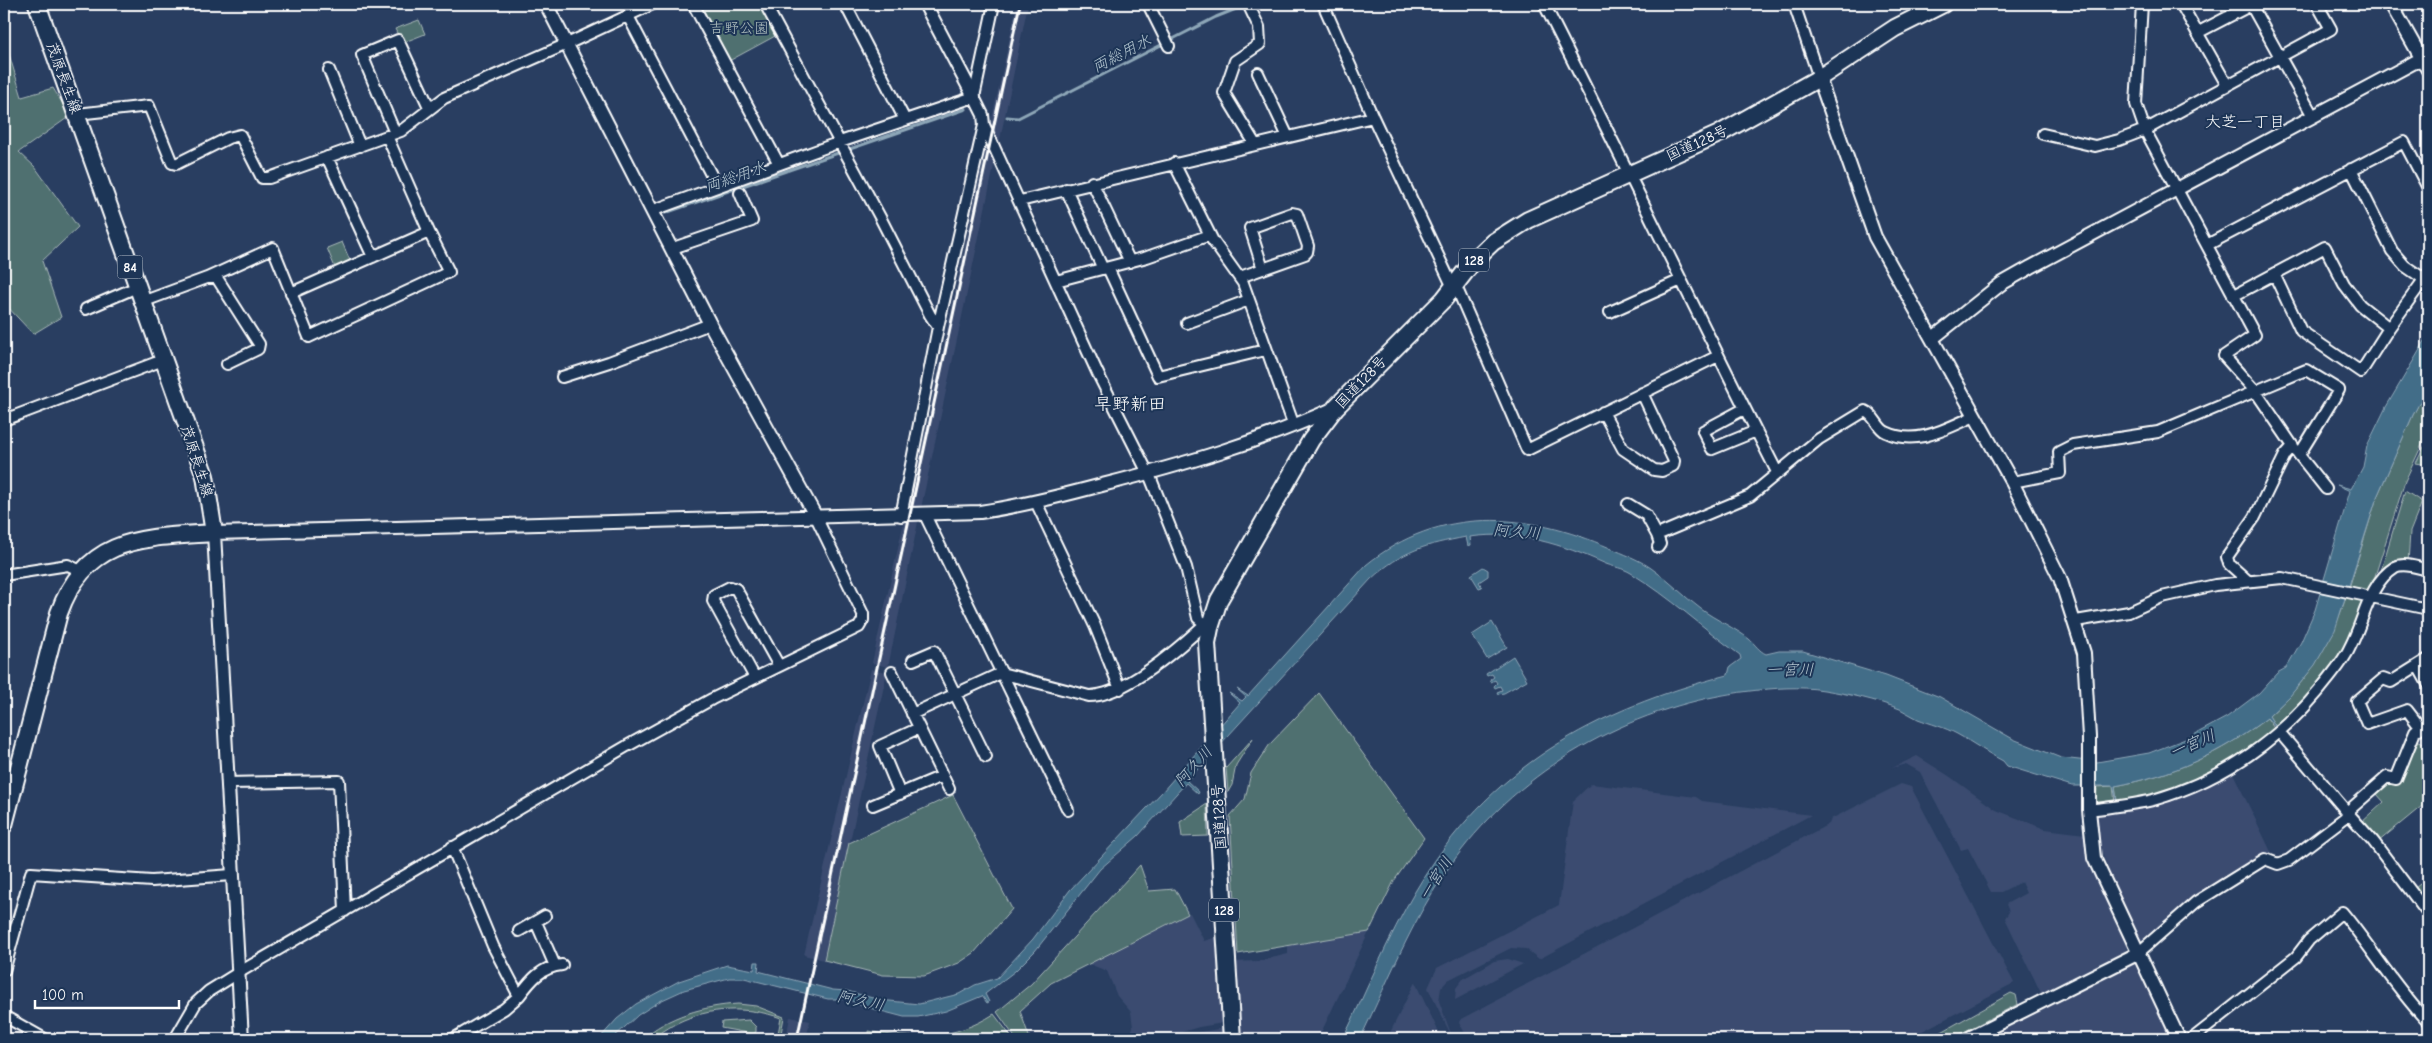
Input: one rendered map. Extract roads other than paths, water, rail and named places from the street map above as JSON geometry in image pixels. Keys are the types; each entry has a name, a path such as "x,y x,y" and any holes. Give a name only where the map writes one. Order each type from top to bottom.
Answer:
{"main road":[{"name":"茂原長生線","path":"37,4 205,476 214,533"},
{"name":"国道128号","path":"1232,1039 1207,626 1219,600 1312,440 1336,407 1454,286 1475,259 1510,230 1630,173 1719,134 1819,78 1895,28 1943,4"},
{"path":"4,825 59,612 66,592 81,571 98,557 120,545 148,537 214,533"}],"street":[{"path":"175,1039 196,1003 210,991 238,973 635,741 755,678 850,632 859,627 863,620 862,614 816,517 710,324 654,210 546,4"},
{"path":"77,114 149,106 172,163 176,164 228,138 240,135 262,178 269,178 391,134 421,116 429,107 444,98 568,44 653,4"},
{"path":"693,4 779,164"},
{"path":"765,4 938,327"},
{"path":"846,4 905,120"},
{"path":"901,516 938,327 984,125 983,115 974,96 925,4"},
{"path":"974,96 994,4"},
{"path":"1148,4 1168,43"},
{"path":"1248,4 1259,27 1260,44 1235,61 1224,93 1255,144"},
{"path":"1323,4 1373,117 1454,286 1526,450 1718,356"},
{"path":"1544,4 1630,173 1744,409 1777,472"},
{"path":"1794,4 1875,237 2012,482 2047,549 2076,621 2084,653 2089,737 2089,808 2094,858 2178,1039"},
{"path":"2142,4 2136,104 2145,130 2178,188 2255,335 2224,356 2256,392 2296,451 2326,489"},
{"path":"2181,4 2227,85"},
{"path":"2198,33 2252,4 2313,116"},
{"path":"2043,134 2095,146 2145,130 2331,29 2317,4"},
{"path":"1932,338 2001,284 2313,116 2426,61 2391,4"},
{"path":"628,16 717,186"},
{"path":"86,309 207,278 274,248 309,337 449,272 429,232 362,55 398,40 429,107"},
{"path":"329,70 360,146"},
{"path":"1258,73 1288,137"},
{"path":"654,210 840,142 974,96"},
{"path":"1020,201 1092,182 1373,117"},
{"path":"912,714 1001,673 1089,696 1102,696 1120,689 1207,626 1198,618 1186,567 1148,474 1098,374 984,125"},
{"path":"2207,245 2404,142 2428,188"},
{"path":"327,157 373,257"},
{"path":"1174,163 1210,235 1240,277 1294,426"},
{"path":"2274,274 2301,331 2362,372 2389,328 2426,276 2404,266 2392,252 2350,169"},
{"path":"1092,182 1130,262"},
{"path":"1066,189 1158,376 1265,350"},
{"path":"673,248 752,221 740,193"},
{"path":"1240,277 1263,269 1308,252 1308,246 1297,214 1292,213 1250,228 1263,269"},
{"path":"291,293 429,232"},
{"path":"1056,281 1130,262 1210,235"},
{"path":"2233,296 2325,247 2344,284 2360,305 2389,328"},
{"path":"207,278 217,278 259,344 258,349 227,364"},
{"path":"1610,312 1681,280"},
{"path":"1187,323 1249,300"},
{"path":"562,377 609,362 710,324"},
{"path":"4,420 163,360"},
{"path":"2012,482 2060,473 2059,452 2073,445 2158,432 2306,370 2339,390 2296,451 2285,455 2255,517 2227,557 2229,564 2248,581"},
{"path":"1603,412 1623,450 1654,470 1662,471 1673,466 1674,461 1642,393"},
{"path":"242,1039 214,533 901,516 980,512 1036,502 1199,460 1294,426 1336,407"},
{"path":"1744,409 1703,432 1712,448 1756,431"},
{"path":"1657,535 1750,496 1819,439 1864,410 1871,414 1884,432 1910,439 1928,435 1975,416"},
{"path":"1036,502 1095,626 1120,689"},
{"path":"1628,504 1646,515 1657,535 1660,544 1658,547"},
{"path":"925,515 1068,810"},
{"path":"4,575 68,565 81,571"},
{"path":"2089,808 2153,800 2191,787 2230,767 2280,733 2311,702 2338,667 2351,647 2369,596 2379,582 2396,566 2428,570"},
{"path":"2076,621 2129,612 2162,597 2215,585 2282,578 2428,610"},
{"path":"755,678 714,601 714,595 730,587 736,589 779,666"},
{"path":"913,660 934,651 986,757"},
{"path":"1967,1039 2137,954 2196,902 2265,859 2278,864 2289,860 2347,816 2347,812 2387,777 2396,779 2415,732 2424,725 2407,710 2367,724 2357,701 2383,679 2391,682 2428,659"},
{"path":"2418,666 2428,684"},
{"path":"892,672 949,789"},
{"path":"900,794 880,746 919,728"},
{"path":"2280,733 2373,841 2428,914"},
{"path":"872,805 942,776"},
{"path":"227,783 340,781 345,911"},
{"path":"452,847 493,946 519,996"},
{"path":"4,971 31,873 152,881 232,876"},
{"path":"2192,1039 2296,957 2309,940 2342,912 2371,947 2382,968 2400,992 2426,1020 2428,1019"},
{"path":"519,931 545,916"},
{"path":"454,1039 504,1009 519,996 534,976 558,965 536,922"},
{"path":"4,1016 45,1039"}],"water":[{"name":"一宮川","path":"2428,336 2428,387 2413,415 2377,497 2335,630 2315,665 2290,696 2269,716 2278,730 2267,718 2232,742 2195,761 2157,776 2115,786 2117,802 2113,786 2072,786 2007,766 2003,761 1963,737 1942,727 1918,719 1900,709 1843,693 1806,688 1768,689 1709,698 1668,709 1628,724 1590,742 1553,765 1520,790 1489,819 1461,851 1431,895 1406,942 1360,1039 1343,1039 1387,945 1416,890 1445,847 1476,810 1511,777 1549,750 1590,726 1633,706 1679,689 1728,675 1730,667 1741,659 1740,655 1673,602 1625,570 1573,550 1540,540 1506,535 1488,535 1470,537 1471,545 1468,546 1466,537 1415,550 1394,561 1371,579 1187,781 1199,792 1198,794 1186,783 1138,836 1100,869 1035,951 1015,971 985,994 989,1002 987,1003 982,996 946,1011 918,1017 904,1017 862,1006 848,999 828,999 744,978 729,978 684,990 660,1001 638,1015 612,1039 599,1039 617,1019 636,1004 679,981 727,965 754,970 755,962 759,962 758,971 880,1000 919,1004 959,994 975,985 997,978 1033,939 1070,890 1162,792 1240,703 1229,693 1242,701 1246,697 1237,689 1248,696 1366,565 1394,546 1423,532 1454,524 1485,520 1516,522 1548,527 1579,536 1636,559 1646,565 1701,609 1744,635 1766,654 1779,651 1803,651 1886,676 1940,697 2013,739 2061,758 2097,762 2149,753 2188,738 2227,717 2259,693 2277,673 2286,668 2301,642 2315,610 2350,491 2337,485 2351,489 2363,467 2367,446 2386,407"},
{"path":"1483,567 1488,570 1488,576 1479,582 1482,587 1479,588 1471,575"},
{"path":"1492,622 1507,647 1487,659 1472,635"},
{"path":"1513,656 1527,680 1504,693 1498,694 1497,692 1502,690 1500,686 1495,688 1494,686 1497,683 1495,680 1491,682 1490,680 1494,677 1492,674 1487,676 1486,674"}],"waterway":[{"name":"両総用水","path":"1007,117 1018,118 1216,17 1246,5"},
{"name":"両総用水","path":"847,150 966,109"},
{"name":"両総用水","path":"665,213 841,152"}],"railway":[{"path":"797,1039 1020,4"}],"district":[{"name":"大芝一丁目","path":"2245,121"},
{"name":"早野新田","path":"1130,404"}],"park label":[{"name":"吉野公園","path":"739,28"}],"water label":[{"name":"阿久川","path":"1517,531"},
{"name":"阿久川","path":"1193,766"},
{"name":"阿久川","path":"861,1000"}]}
